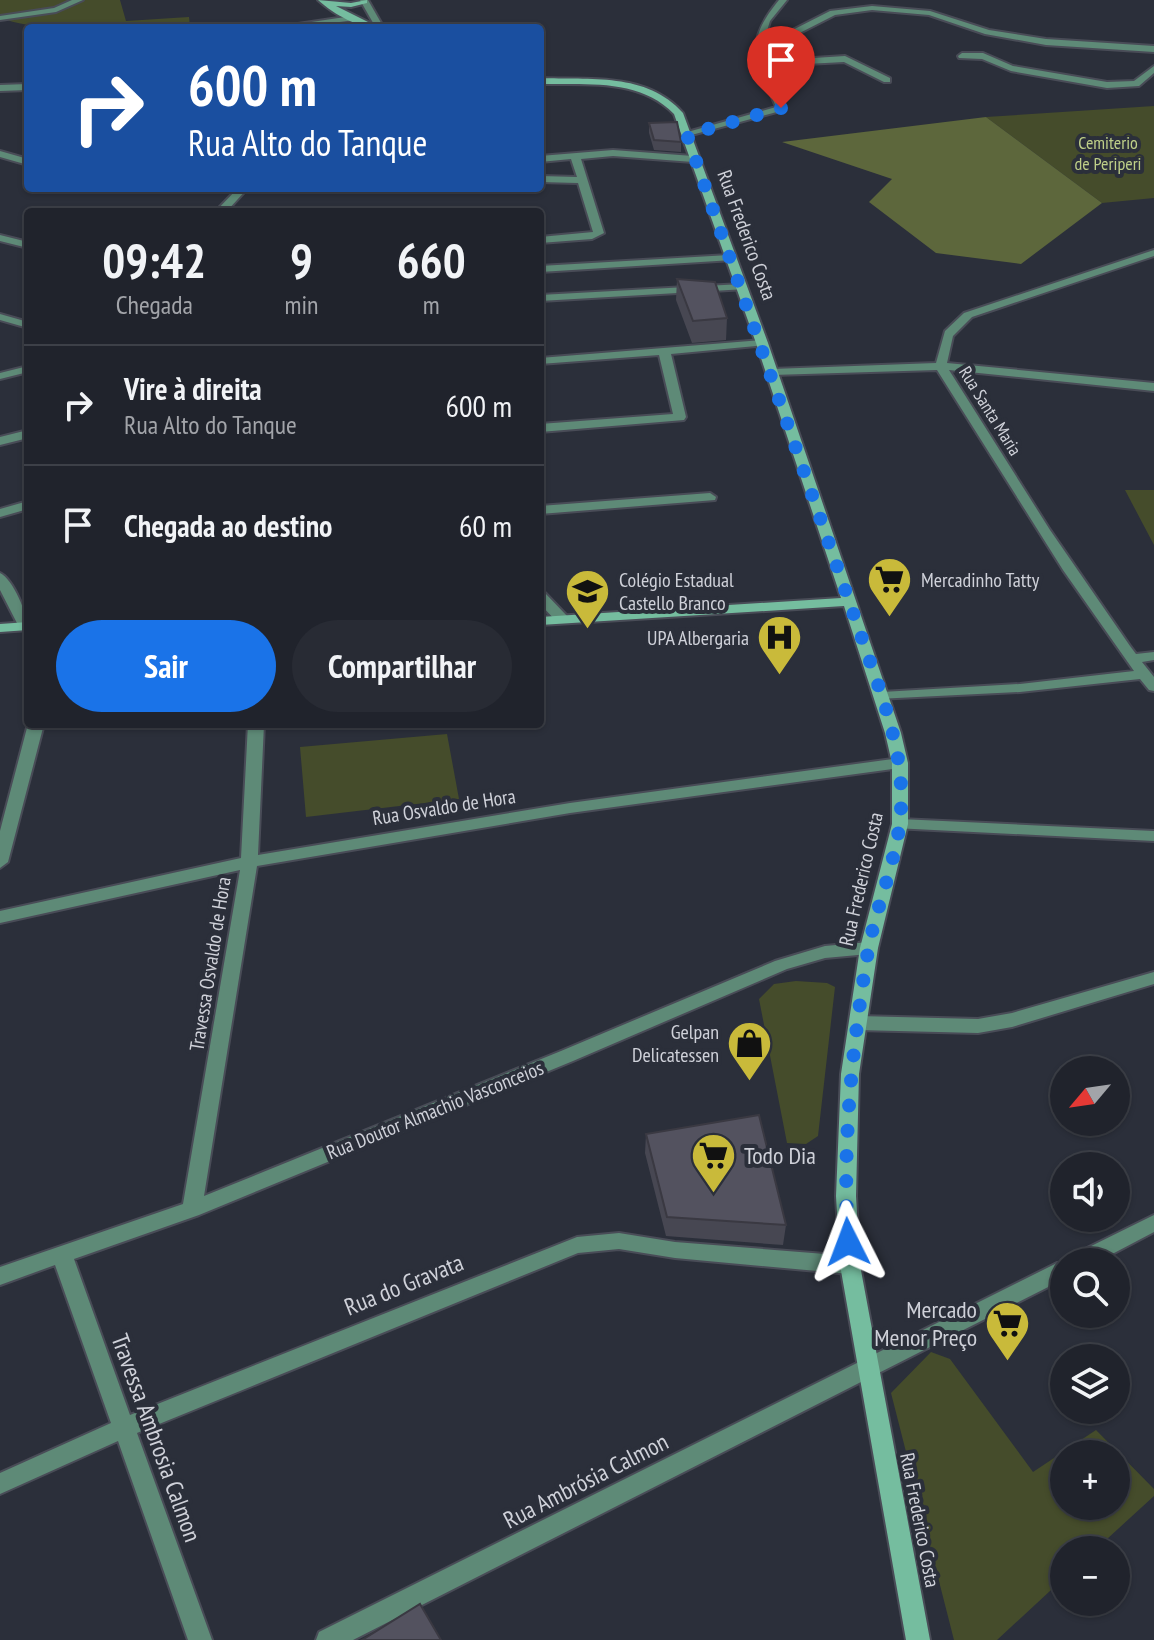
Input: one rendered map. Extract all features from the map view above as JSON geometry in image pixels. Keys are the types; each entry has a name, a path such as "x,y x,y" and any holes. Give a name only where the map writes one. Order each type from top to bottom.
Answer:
{"main road":[{"path":"323,1 348,5 364,0"},
{"path":"323,1 368,24"},
{"name":"Rua Frederico Costa","path":"544,81 624,86 649,91 674,107 687,135 693,159 772,372 882,696 900,763 900,824 869,948 850,1074 846,1196 850,1265 918,1640"},
{"path":"544,621 849,602"},
{"path":"0,628 24,626"}],"street":[{"path":"0,18 56,10 79,0"},
{"path":"364,0 376,24"},
{"path":"687,135 781,108 763,64 759,44 766,21 783,0"},
{"path":"759,44 777,41 833,13 872,8 930,13 988,32 1046,42 1154,49"},
{"path":"306,24 352,18"},
{"path":"962,56 983,56 1011,68 1107,85 1136,84 1154,69"},
{"path":"763,64 845,59 887,80"},
{"path":"0,88 24,87"},
{"path":"544,159 613,153 693,159"},
{"path":"0,154 24,161"},
{"path":"544,240 599,233 575,156"},
{"path":"544,179 581,180"},
{"path":"224,208 239,192"},
{"path":"0,238 24,244"},
{"name":"Rua Santa Maria","path":"1154,253 968,315 952,325 946,337 941,366 1047,538 1154,687"},
{"path":"544,269 729,258"},
{"path":"544,298 742,287"},
{"path":"0,317 24,324"},
{"path":"544,361 762,343"},
{"path":"544,428 680,417 664,350"},
{"path":"772,372 941,366 1154,387"},
{"path":"0,376 24,370"},
{"path":"0,441 24,435"},
{"path":"544,510 710,497"},
{"path":"0,513 24,506"},
{"path":"0,577 24,621"},
{"path":"544,600 563,620"},
{"path":"1131,659 1154,656"},
{"path":"882,696 1020,688 1144,674"},
{"path":"0,862 35,728"},
{"name":"Travessa Osvaldo de Hora","path":"192,1209 249,862 256,728"},
{"name":"Rua Osvaldo de Hora","path":"0,917 249,862 570,808 900,763"},
{"path":"900,824 1154,836"},
{"name":"Rua Doutor Almachio Vasconceios","path":"0,1276 192,1209 781,965 825,952 869,948"},
{"path":"858,1023 978,1026 1012,1020 1154,978"},
{"path":"1105,1248 1154,1223"},
{"name":"Rua do Gravata","path":"0,1484 124,1428 577,1245 619,1241 675,1250 850,1265"},
{"name":"Travessa Ambrosia Calmon","path":"62,1255 200,1640"},
{"name":"Rua Ambrósia Calmon","path":"328,1640 1050,1276"}],"green space":[{"path":"0,0 120,0 126,21 189,17 190,24 25,24 0,17"},
{"name":"Cemiterio de Periperi","path":"1154,106 1154,198 1102,203 986,117"},
{"path":"986,117 1102,203 1021,264 936,253 869,202 892,179 782,142"},
{"path":"1125,490 1154,490 1154,545"},
{"path":"447,734 459,799 306,817 300,747"},
{"path":"796,981 827,983 835,987 818,1136 806,1144 787,1143 759,999 774,984"},
{"path":"931,1352 950,1359 1033,1472 1050,1461 1050,1520 1128,1520 1110,1536 1050,1536 1050,1591 997,1640 954,1640 891,1393"},
{"path":"1096,1430 1106,1440 1081,1440"},
{"path":"1130,1465 1154,1489 1154,1496 1130,1518"}],"building":[{"path":"677,122 681,142 654,140 649,123"},
{"path":"677,279 715,282 727,318 693,321"},
{"name":"Todo Dia","path":"759,1115 786,1225 667,1217 646,1134"},
{"path":"420,1604 441,1640 362,1640"}],"place":[{"name":"Mercadinho Tatty","path":"890,619"},
{"name":"Colégio Estadual Castello Branco","path":"588,630"},
{"name":"UPA Albergaria","path":"780,677"},
{"name":"Gelpan Delicatessen","path":"750,1082"},
{"name":"Todo Dia","path":"713,1195"},
{"name":"Mercado Menor Preço","path":"1008,1363"}],"route":[{"path":"781,108 687,135 693,159 762,343 882,696 900,763 900,824 869,948 850,1074 846,1196 848,1242"}]}
